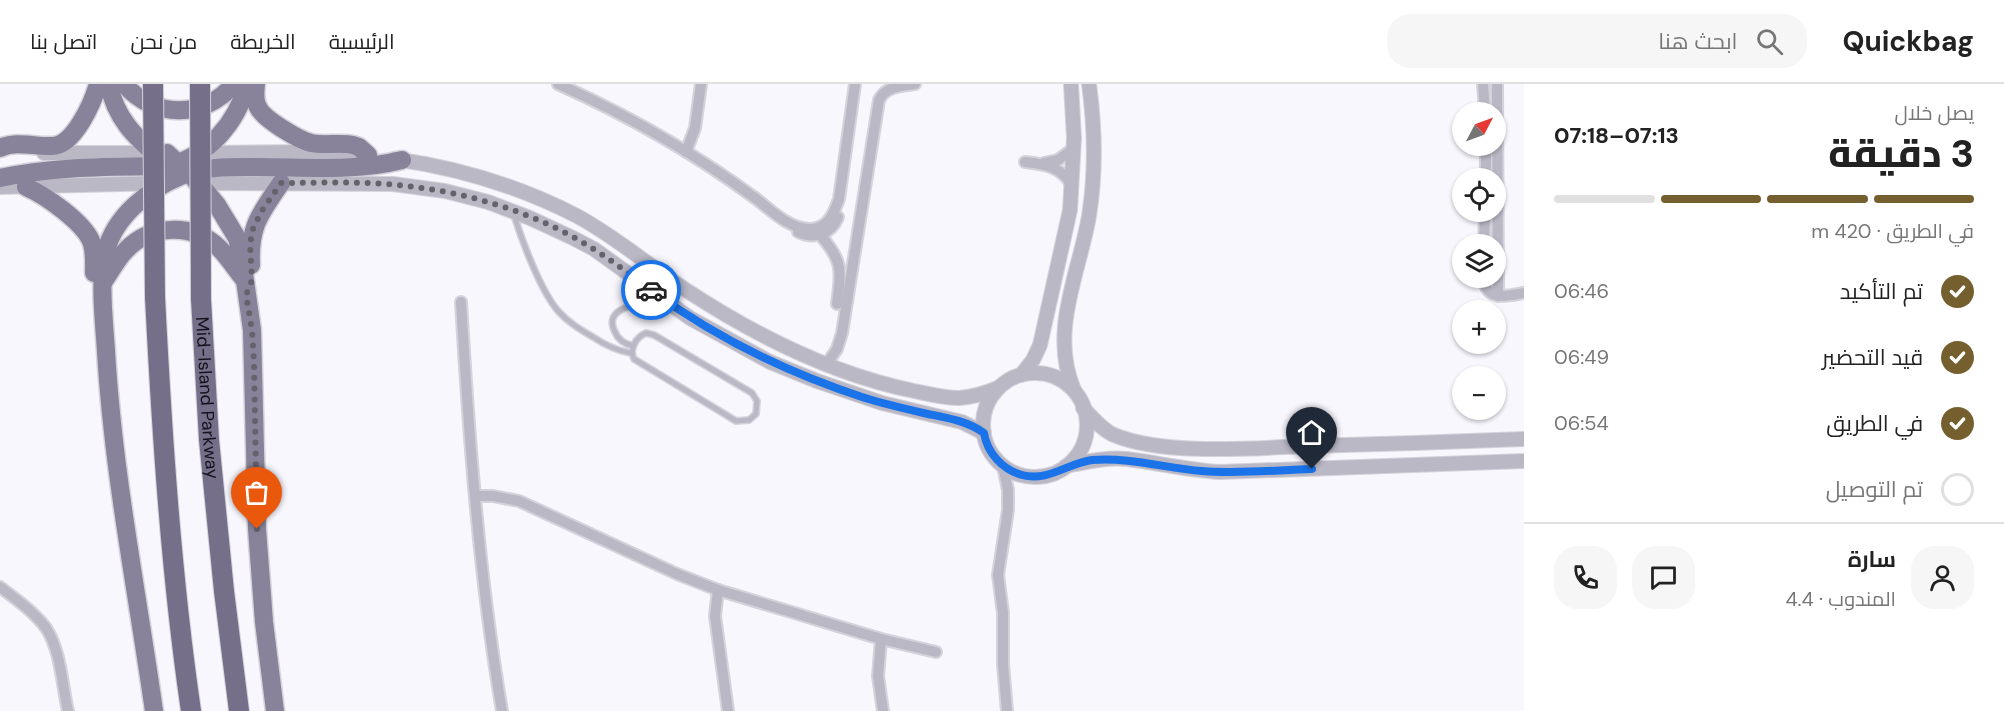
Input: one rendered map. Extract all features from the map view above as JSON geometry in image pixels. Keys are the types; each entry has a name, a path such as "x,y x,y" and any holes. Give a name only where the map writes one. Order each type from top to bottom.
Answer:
{"highway":[{"path":"153,84 155,297 162,425 172,553 191,711"},
{"name":"Mid-Island Parkway","path":"200,84 201,299 213,475 239,711"}],"main road":[{"path":"0,148 14,144 52,147 67,141 91,102 98,84"},
{"path":"109,84 114,105 124,123 139,140 217,205 237,238 252,330 255,482 260,575 275,711"},
{"path":"124,84 133,94 152,105 173,111 208,105 225,94 234,84"},
{"path":"154,711 114,444 105,328 106,250 117,226 138,203 201,153 227,128 243,100 247,84"},
{"path":"256,84 256,102 262,114 299,138 316,144 353,145 368,155"},
{"path":"0,178 60,168 177,170 221,167 359,167 402,160"},
{"path":"245,287 252,280 250,244 253,229 261,212 281,183"},
{"path":"26,187 40,194 82,227 89,237 94,255 95,303 105,328"},
{"path":"104,282 119,259 133,244 151,234 171,230 192,232 210,241 226,255 245,287"}],"street":[{"path":"558,84 613,110 686,152 795,226 818,232 828,231 836,223 840,211 839,199 855,84"},
{"path":"686,152 695,128 701,84"},
{"path":"824,384 828,366 842,333 879,100 888,89 915,84"},
{"path":"1021,375 1033,360 1040,345 1070,210 1073,149 1071,84"},
{"path":"1089,84 1094,143 1093,180 1089,217 1063,337 1065,365 1074,392 1083,408 1111,434 1152,445 1182,447 1265,448 1524,439"},
{"path":"1483,84 1484,102"},
{"path":"1497,84 1498,296"},
{"path":"1041,164 1059,160 1073,149"},
{"path":"201,153 307,152 368,155 402,160 488,180 558,207 602,230 714,308 778,343 828,366 894,386 950,397 980,395 1021,375 1035,373 1052,376 1074,392"},
{"path":"0,153 177,170 281,183 367,183 419,187 466,196 512,210 552,227 594,249 690,318 750,352 824,384 882,403 953,419 984,433"},
{"path":"1025,162 1041,164 1058,170 1072,186"},
{"path":"0,187 26,187 177,170"},
{"path":"818,232 839,260 841,275 837,304"},
{"path":"1486,288 1498,296 1524,293"},
{"path":"461,302 475,496 502,711"},
{"path":"998,388 986,406 983,417 984,433 989,449 1004,466 1024,476 1047,475 1066,466 1089,461 1126,459 1186,470 1220,472 1524,461"},
{"path":"1066,466 1083,444 1086,426 1083,408"},
{"path":"1004,466 1008,490 1008,510 998,575 1003,613 1003,664 1007,711"},
{"path":"475,496 493,496 519,501 677,574 718,590 881,639 936,652"},
{"path":"0,587 35,616 51,637 68,711"},
{"path":"718,590 715,616 728,711"},
{"path":"881,639 878,676 883,711"}],"lane":[{"path":"512,210 544,289 555,307 573,325 620,351 632,349 642,334 650,333 752,393 757,401 756,414 745,422 736,421 634,358 632,349 614,331 612,322 617,313 633,305 665,301"}],"way so far":[{"path":"257,529 254,362 252,330 246,295 252,280 250,244 253,229 261,212 281,183 393,184 445,191 488,202 552,227 594,249 651,290"}],"route":[{"path":"651,290 690,318 750,352 790,371 882,403 970,425 984,433 989,449 995,458 1013,472 1024,476 1047,475 1066,466 1110,459 1126,459 1186,470 1220,472 1312,469"}]}
